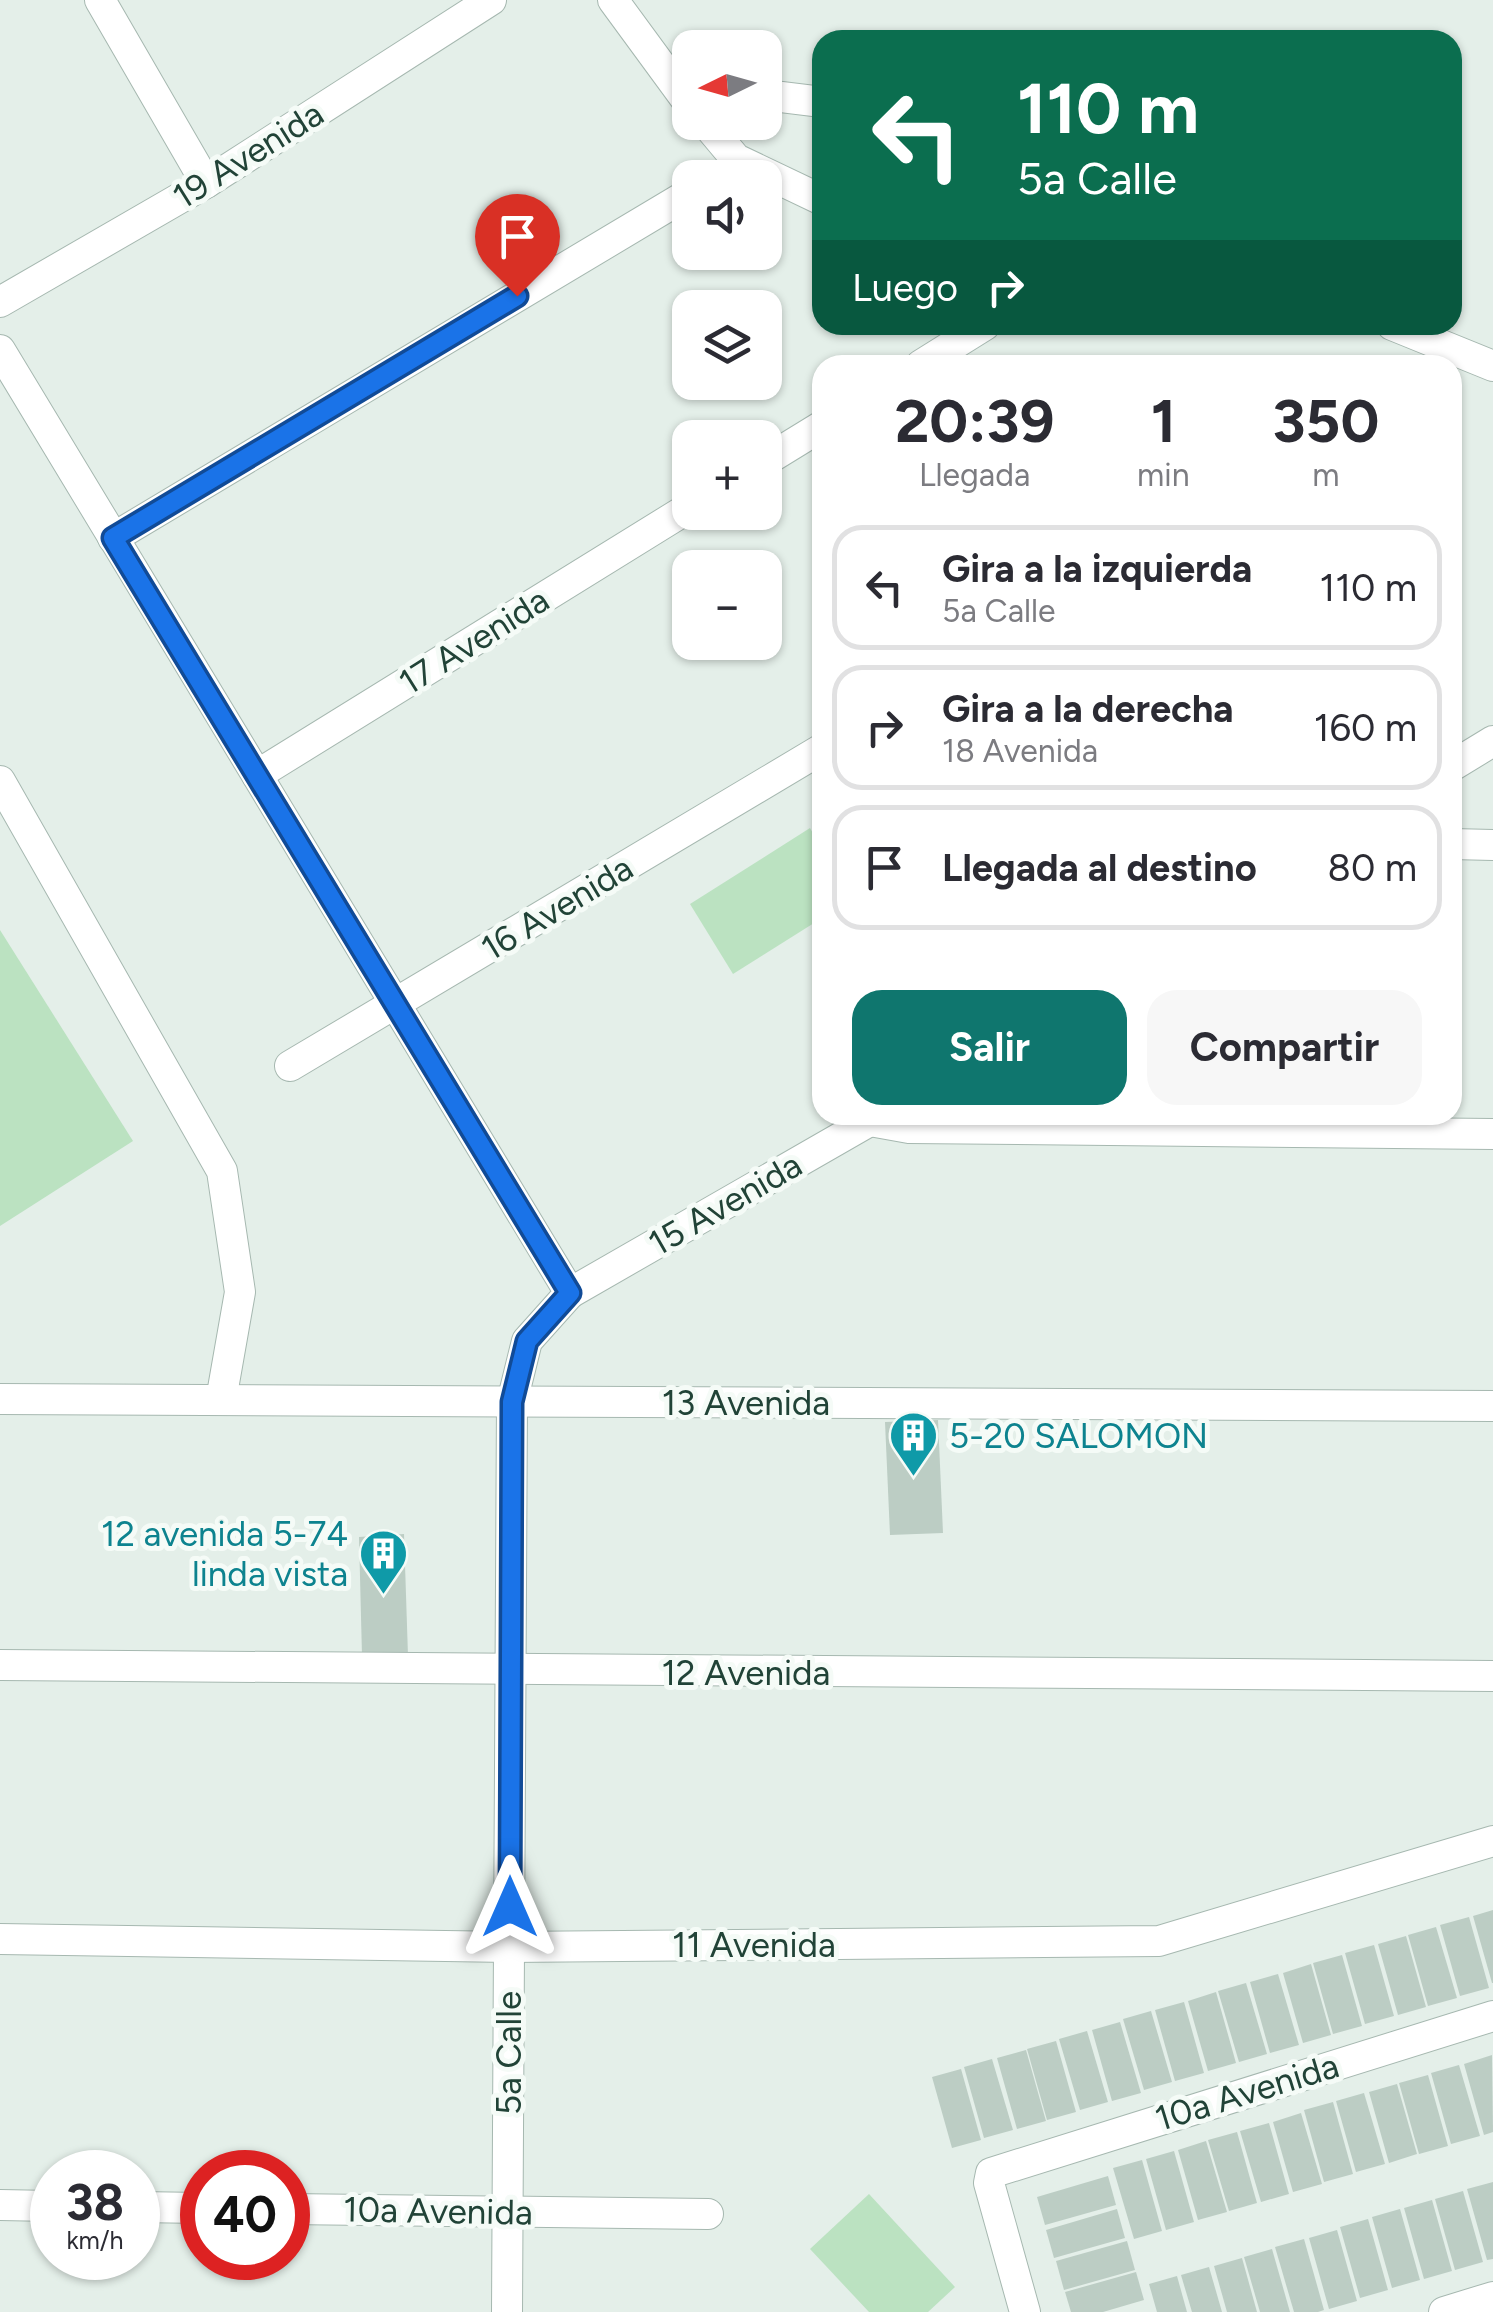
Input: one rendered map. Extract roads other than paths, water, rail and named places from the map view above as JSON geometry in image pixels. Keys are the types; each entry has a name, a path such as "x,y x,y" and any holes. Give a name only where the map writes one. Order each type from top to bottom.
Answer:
{"street":[{"path":"100,0 206,183"},
{"name":"19 Avenida","path":"0,302 206,183 491,0"},
{"path":"613,0 672,72"},
{"path":"782,97 812,101"},
{"path":"720,140 736,159 812,195"},
{"path":"113,538 672,204"},
{"path":"936,355 969,335"},
{"path":"1412,335 1452,355"},
{"path":"0,350 570,1293"},
{"path":"782,451 812,432"},
{"name":"17 Avenida","path":"257,775 672,519"},
{"path":"1462,760 1493,742"},
{"name":"16 Avenida","path":"290,1066 812,762"},
{"path":"0,781 222,1171 240,1292 221,1400"},
{"path":"1462,844 1493,845"},
{"name":"15 Avenida","path":"570,1293 863,1125"},
{"path":"898,1125 1493,1134"},
{"name":"5a Calle","path":"508,2312 512,1402 527,1341 570,1293"},
{"name":"13 Avenida","path":"0,1399 1493,1406"},
{"name":"12 Avenida","path":"0,1665 511,1672 1493,1676"},
{"name":"11 Avenida","path":"0,1939 509,1946 1159,1941 1493,1841"},
{"name":"10a Avenida","path":"1025,2312 989,2183 991,2173 1493,2016"},
{"path":"0,2205 30,2206"},
{"name":"10a Avenida","path":"310,2209 708,2214"},
{"path":"1444,2312 1493,2297"}],"place":[{"name":"5-20 SALOMON","path":"914,1478"},
{"name":"12 avenida 5-74 linda vista","path":"383,1596"}]}
